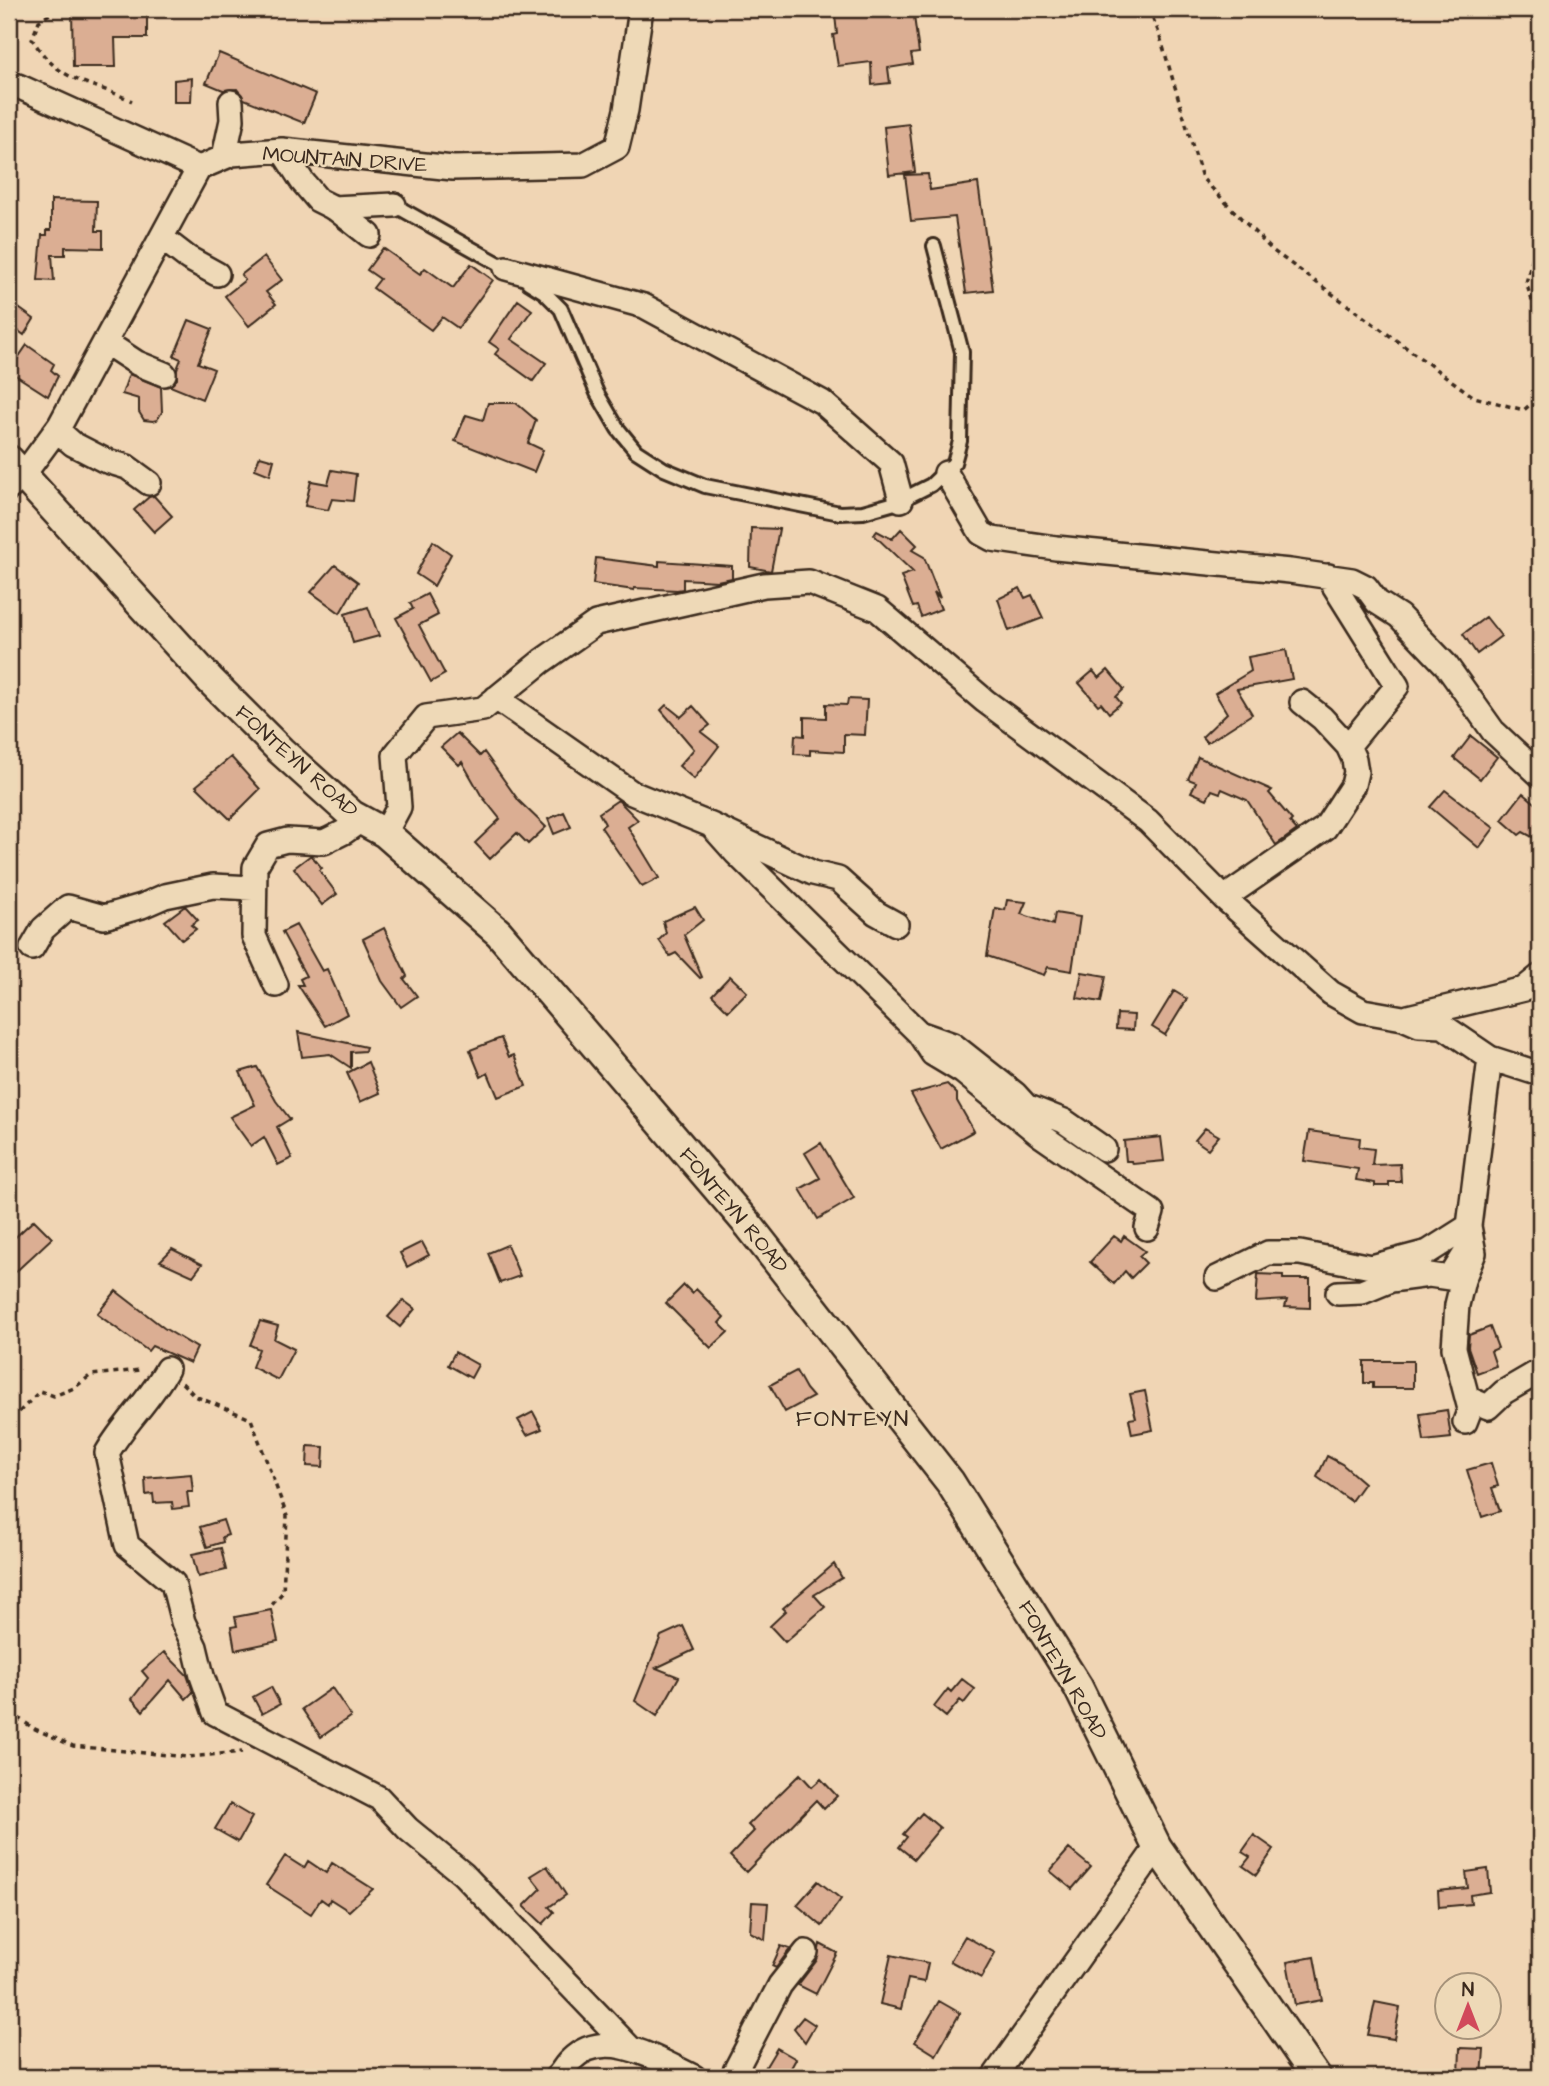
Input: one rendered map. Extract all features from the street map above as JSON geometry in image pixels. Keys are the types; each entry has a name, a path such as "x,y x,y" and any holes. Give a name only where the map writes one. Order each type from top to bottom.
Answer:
{"street":[{"name":"MOUNTAIN DRIVE","path":"199,168 232,154 282,150 453,168 583,166 617,147 626,110 641,9"},
{"path":"11,80 199,168 57,430 14,474"},
{"path":"225,157 232,120 232,102"},
{"path":"282,150 318,200 369,235"},
{"path":"333,208 394,205"},
{"path":"162,238 188,258 217,274"},
{"path":"506,268 643,306 822,402 891,463 901,500"},
{"path":"105,342 137,363 164,373"},
{"path":"57,430 74,444 104,460 127,467 149,483"},
{"path":"946,473 981,533 992,539 1151,559 1328,576 1359,583 1366,587 1377,602 1399,615 1446,665 1493,731 1540,775"},
{"name":"FONTEYN ROAD","path":"14,474 281,751 352,814 373,826 499,933 750,1227 950,1482 1078,1687 1157,1847 1316,2077"},
{"path":"1328,576 1397,685 1348,746"},
{"path":"276,985 254,936 254,867 268,845 287,841 324,842 344,832 373,826 399,807 395,755 426,717 483,709 596,623 764,585 809,582 877,609 985,701 1148,821 1224,898 1331,993 1363,1011 1403,1018 1419,1026 1443,1026 1490,1058 1540,1074"},
{"path":"496,698 632,793 711,825 813,873 838,879 876,913 896,924"},
{"path":"1224,898 1325,828 1353,785 1356,772 1348,746 1322,718 1302,702"},
{"path":"711,825 736,853 919,1033 933,1054 963,1072 1039,1134 1152,1212 1147,1228"},
{"path":"32,948 43,929 68,907 104,917 165,896 213,886 253,888"},
{"path":"1403,1018 1524,989 1540,976"},
{"path":"919,1033 953,1045 1015,1094 1026,1106 1063,1121 1104,1149"},
{"path":"1338,1293 1362,1292 1391,1280 1429,1275 1450,1278 1465,1258 1490,1058"},
{"path":"1217,1278 1268,1253 1300,1253 1371,1267 1428,1252 1469,1226"},
{"path":"1465,1422 1470,1409 1454,1348 1457,1305 1474,1253 1469,1226"},
{"path":"167,1369 154,1393 121,1429 107,1452 127,1545 173,1583 183,1622 195,1647 215,1713 379,1798 408,1829 463,1874 629,2047"},
{"path":"1467,1398 1488,1406 1504,1392 1540,1371"},
{"path":"993,2077 1157,1847"},
{"path":"732,2077 780,1985 806,1952"},
{"path":"557,2077 571,2059 586,2050 606,2045 629,2047 694,2077"}],"lane":[{"path":"394,205 506,268 544,292 561,309 597,393 618,429 636,451 664,469 705,486 839,513 863,512 901,500 931,485 954,463 960,441 962,352 934,246"}],"path":[{"path":"58,9 39,21 32,39 45,60 67,77 132,101"},
{"path":"1149,9 1159,33 1202,178 1272,250 1474,397 1524,410 1540,396"},
{"path":"1540,240 1535,248 1526,283 1540,323"},
{"path":"19,1412 40,1391 54,1395 74,1388 91,1375 167,1369 195,1396 251,1419 287,1516 283,1592 271,1606"},
{"path":"9,1712 73,1746 188,1757 283,1748"}],"building":[{"path":"72,9 147,9 147,38 115,38 116,67 73,67"},
{"path":"885,9 913,9 919,53 911,54 913,64 888,68 890,83 872,85 871,62 838,66 833,35 837,34 835,15"},
{"path":"219,53 316,94 304,123 244,99 237,89 223,90 206,83"},
{"path":"192,78 191,102 174,102 174,80"},
{"path":"909,124 915,172 889,175 884,127"},
{"path":"928,174 930,190 978,183 993,290 966,293 955,217 911,221 905,175"},
{"path":"51,200 97,201 96,231 103,231 103,248 65,247 65,255 52,255 54,281 38,280 42,235 47,235 47,230 51,230"},
{"path":"383,248 420,274 425,268 453,288 471,264 493,280 458,328 442,317 431,330 373,288 380,279 367,270"},
{"path":"264,257 282,280 266,292 276,304 249,326 225,296 245,280 241,275"},
{"path":"518,300 532,310 511,339 546,363 533,381 495,354 499,349 489,342"},
{"path":"9,301 34,319 24,335 9,324"},
{"path":"189,320 212,329 198,363 214,369 202,399 170,386 177,379 181,359 174,356"},
{"path":"27,345 54,364 51,370 58,376 48,396 9,371"},
{"path":"129,374 161,387 162,412 157,420 144,420 139,412 139,399 122,394"},
{"path":"488,403 516,403 536,420 528,443 543,450 534,472 455,441 466,415 483,420"},
{"path":"260,456 274,460 270,475 255,469"},
{"path":"332,470 356,474 353,501 332,499 328,510 305,506 311,481 328,484"},
{"path":"154,496 172,516 154,532 134,510"},
{"path":"751,528 779,529 771,571 750,567"},
{"path":"901,529 917,545 912,550 924,557 940,598 934,592 941,609 921,617 917,606 913,607 901,576 913,572 874,535 877,531 892,539"},
{"path":"433,541 451,554 434,586 416,574"},
{"path":"596,558 659,566 659,561 732,566 732,578 717,581 683,579 683,589 677,590 634,590 593,584"},
{"path":"335,565 358,582 340,613 311,592"},
{"path":"1020,588 1025,598 1032,595 1043,618 1009,631 998,599"},
{"path":"427,594 438,615 419,625 445,674 431,682 396,618 413,609 410,603"},
{"path":"368,607 379,636 353,643 345,614"},
{"path":"1486,617 1501,636 1477,654 1463,634"},
{"path":"1286,650 1292,679 1237,689 1252,714 1207,743 1202,737 1227,713 1215,693 1251,671 1248,657"},
{"path":"1108,670 1124,689 1116,697 1121,703 1109,713 1101,703 1098,705 1079,683 1093,671 1099,678"},
{"path":"848,699 867,700 865,735 844,734 844,752 810,750 810,755 794,754 795,735 804,736 804,717 826,718 826,704 847,705"},
{"path":"666,705 681,717 693,706 710,725 701,732 719,746 694,779 679,766 694,749 661,710"},
{"path":"457,733 480,756 484,752 519,801 546,827 528,844 517,833 490,859 475,843 500,819 481,795 462,762 459,765 441,747"},
{"path":"1471,736 1497,757 1480,779 1454,758"},
{"path":"231,757 260,789 230,819 196,786"},
{"path":"1198,757 1272,790 1269,793 1297,830 1276,845 1247,800 1222,789 1220,793 1212,790 1207,799 1191,792 1196,782 1188,779"},
{"path":"1445,790 1494,828 1479,848 1430,807"},
{"path":"1523,793 1540,807 1540,841 1523,832 1519,835 1502,820"},
{"path":"618,800 638,820 628,827 659,878 642,887 601,827 605,824 599,813"},
{"path":"564,812 571,827 554,834 548,819"},
{"path":"311,855 337,894 322,905 294,868"},
{"path":"1007,900 1026,902 1021,914 1053,925 1055,913 1080,917 1072,971 1048,967 1044,975 987,956 995,908 1005,910"},
{"path":"185,906 198,920 191,925 196,929 182,940 165,921"},
{"path":"695,907 703,920 684,935 702,977 700,978 676,953 670,956 659,940 666,933 663,921"},
{"path":"296,925 322,971 327,969 347,1014 325,1026 298,985 303,985 300,979 306,976 282,932"},
{"path":"384,928 407,976 404,979 417,996 401,1007 382,981 363,939"},
{"path":"1082,972 1106,976 1101,1002 1077,998"},
{"path":"730,976 747,992 728,1011 712,995"},
{"path":"1174,991 1187,999 1165,1035 1152,1027"},
{"path":"1117,1014 1134,1015 1133,1030 1116,1029"},
{"path":"298,1032 366,1047 365,1051 351,1052 351,1068 330,1054 302,1057"},
{"path":"501,1038 509,1057 514,1055 526,1086 498,1097 488,1073 481,1077 470,1050"},
{"path":"368,1062 380,1093 360,1102 347,1073"},
{"path":"257,1067 276,1101 290,1119 277,1127 292,1158 278,1165 264,1137 251,1146 230,1117 255,1105 240,1072"},
{"path":"947,1084 957,1094 957,1101 974,1131 941,1149 911,1094"},
{"path":"1205,1128 1219,1136 1208,1149 1195,1140"},
{"path":"1309,1131 1360,1138 1359,1147 1374,1149 1372,1165 1400,1164 1401,1182 1389,1182 1389,1186 1375,1186 1375,1183 1356,1180 1358,1169 1304,1161"},
{"path":"1161,1137 1164,1161 1133,1164 1132,1161 1126,1161 1124,1141"},
{"path":"821,1143 854,1198 818,1219 800,1189 820,1178 805,1153"},
{"path":"34,1220 52,1238 9,1278 9,1243"},
{"path":"1114,1236 1121,1241 1124,1236 1145,1251 1139,1256 1146,1263 1131,1278 1125,1271 1114,1284 1090,1262"},
{"path":"422,1242 429,1255 407,1267 400,1253"},
{"path":"507,1245 520,1276 500,1283 488,1253"},
{"path":"172,1249 202,1264 193,1276 160,1261"},
{"path":"1258,1274 1283,1275 1283,1279 1310,1279 1310,1308 1285,1307 1287,1300 1256,1302"},
{"path":"684,1285 692,1293 696,1289 724,1317 719,1323 728,1332 711,1348 666,1303"},
{"path":"116,1291 164,1328 197,1348 190,1363 152,1346 148,1351 97,1314"},
{"path":"403,1300 415,1309 400,1327 388,1317"},
{"path":"260,1321 278,1326 274,1339 294,1349 278,1380 252,1367 259,1349 250,1345"},
{"path":"1490,1327 1498,1348 1491,1351 1496,1366 1477,1373 1468,1347 1469,1335"},
{"path":"455,1352 478,1365 471,1378 448,1365"},
{"path":"1364,1361 1413,1361 1413,1388 1373,1388 1373,1383 1364,1383"},
{"path":"796,1371 813,1397 785,1412 770,1385"},
{"path":"1145,1391 1153,1430 1132,1434 1129,1419 1136,1418 1130,1394"},
{"path":"1447,1410 1451,1438 1424,1441 1420,1414"},
{"path":"533,1412 542,1429 527,1435 518,1420"},
{"path":"308,1446 324,1447 323,1467 307,1466"},
{"path":"1327,1456 1342,1464 1364,1483 1351,1501 1317,1477"},
{"path":"1491,1463 1498,1486 1492,1488 1500,1511 1482,1517 1467,1470"},
{"path":"191,1474 193,1492 187,1492 189,1507 173,1509 172,1502 154,1503 153,1494 146,1495 145,1478"},
{"path":"223,1520 228,1535 222,1537 223,1542 207,1547 200,1527"},
{"path":"221,1548 226,1570 198,1577 192,1554"},
{"path":"834,1564 842,1578 814,1595 825,1607 785,1642 770,1626 786,1611 783,1608"},
{"path":"271,1610 278,1641 235,1650 231,1627 237,1626 235,1617"},
{"path":"683,1626 694,1650 656,1668 679,1677 657,1716 635,1701 661,1636"},
{"path":"164,1652 187,1675 193,1692 186,1699 170,1680 143,1711 132,1699 148,1678 142,1671"},
{"path":"962,1679 975,1689 964,1703 960,1700 946,1717 934,1707 948,1689 951,1692"},
{"path":"271,1687 280,1704 262,1714 253,1697"},
{"path":"332,1688 351,1716 321,1737 302,1709"},
{"path":"800,1774 812,1787 821,1779 837,1796 824,1809 816,1800 746,1872 730,1856 754,1831 748,1825"},
{"path":"230,1804 252,1817 238,1842 215,1829"},
{"path":"922,1813 940,1828 914,1859 899,1847 907,1837 903,1834"},
{"path":"1254,1835 1274,1849 1256,1875 1243,1866 1250,1857 1242,1852"},
{"path":"1069,1849 1091,1867 1072,1889 1050,1871"},
{"path":"285,1856 304,1868 308,1861 326,1873 332,1863 373,1889 349,1911 330,1899 328,1904 321,1899 311,1914 266,1885"},
{"path":"547,1866 566,1895 549,1907 554,1912 543,1924 524,1906 541,1889 531,1876"},
{"path":"1488,1869 1490,1892 1470,1895 1471,1904 1439,1907 1438,1891 1468,1888 1466,1872"},
{"path":"818,1881 841,1899 822,1926 797,1905"},
{"path":"752,1902 768,1903 765,1940 750,1932"},
{"path":"965,1936 995,1953 981,1978 950,1961"},
{"path":"820,1944 837,1953 816,1994 798,1985 817,1960"},
{"path":"781,1946 790,1949 776,1968 772,1966"},
{"path":"891,1955 928,1963 924,1982 908,1979 901,2009 880,2004"},
{"path":"1314,1957 1322,2000 1295,2005 1287,1962"},
{"path":"939,2001 960,2013 936,2055 915,2042"},
{"path":"1375,2002 1400,2007 1394,2039 1368,2035"},
{"path":"803,2017 815,2025 805,2042 794,2028"},
{"path":"777,2048 796,2059 786,2077 765,2068"},
{"path":"1460,2048 1484,2049 1482,2077 1459,2077"}],"district":[{"name":"FONTEYN","path":"853,1418"}]}
